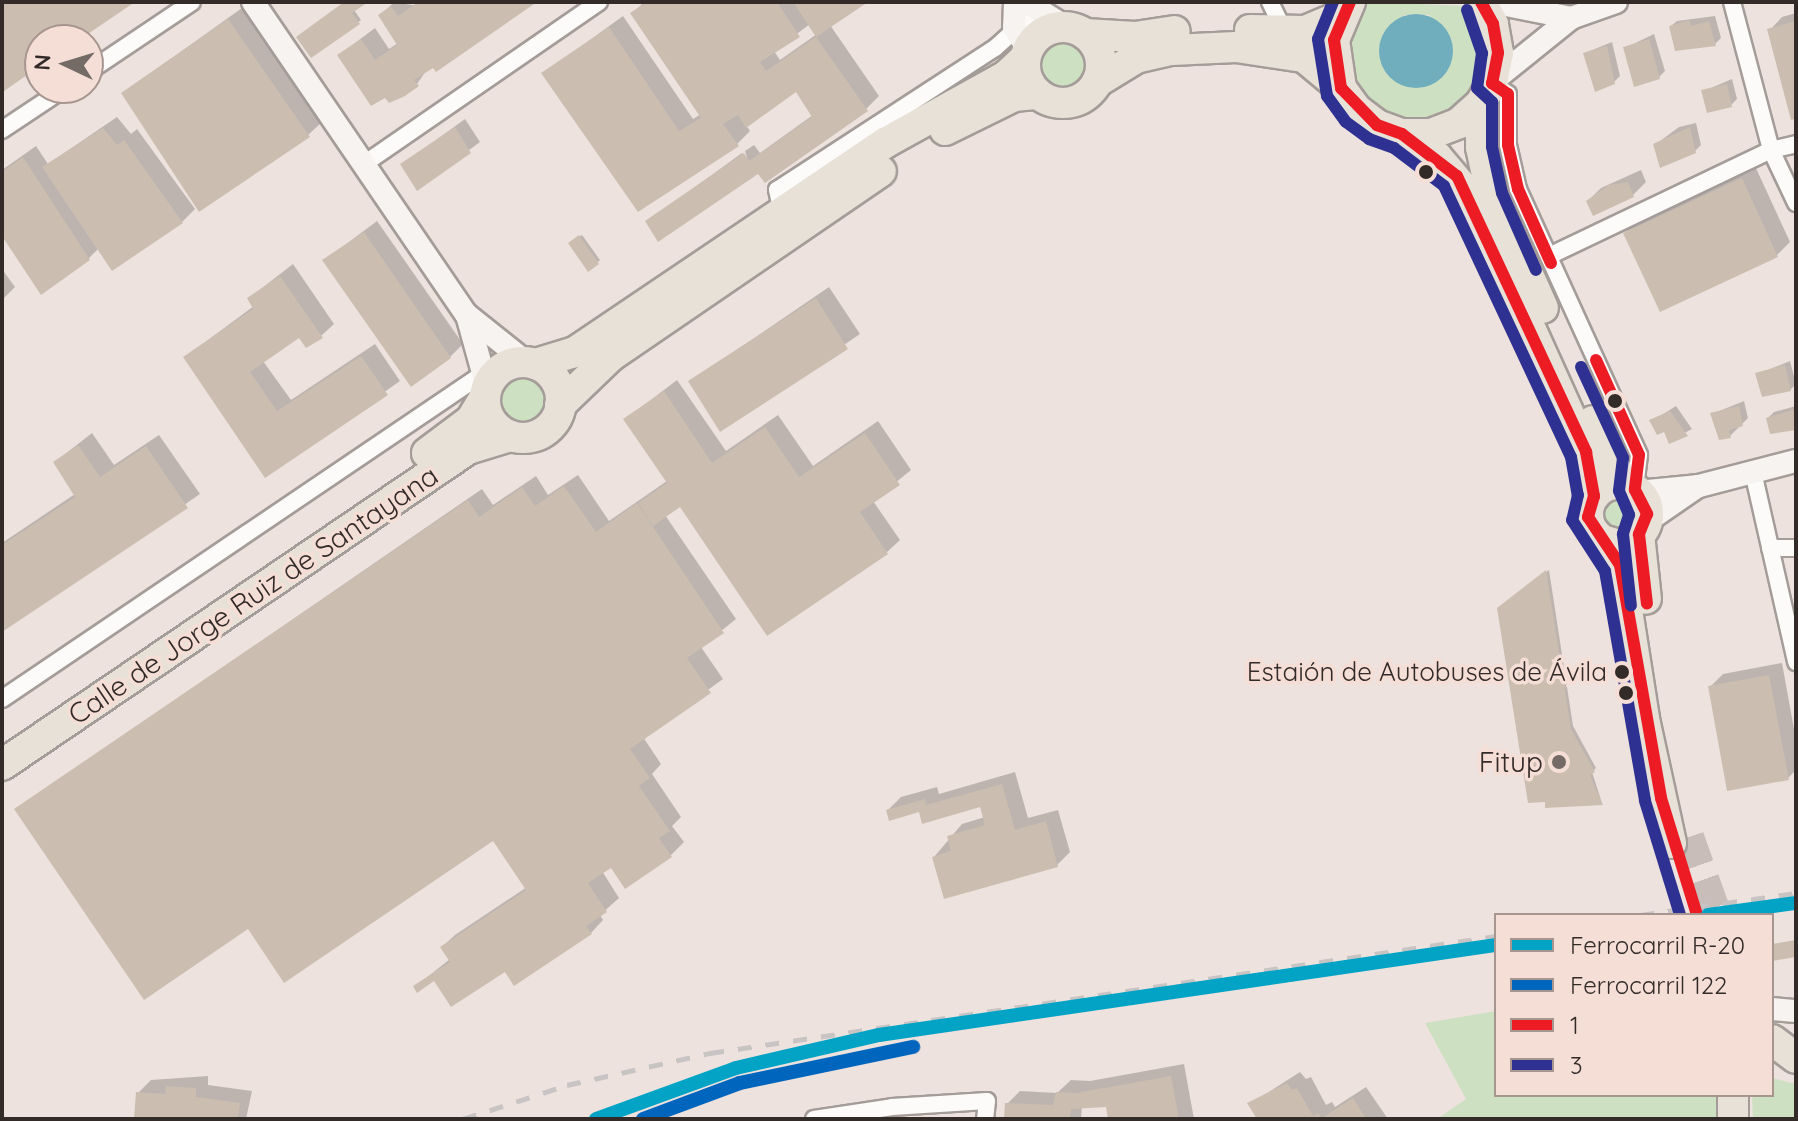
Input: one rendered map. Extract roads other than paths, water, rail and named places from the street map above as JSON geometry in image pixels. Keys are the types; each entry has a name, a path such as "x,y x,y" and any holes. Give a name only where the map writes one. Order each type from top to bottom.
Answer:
{"highway":[{"path":"1481,2 1493,24 1498,53 1489,89 1481,147 1490,189 1632,489 1646,506 1643,528 1662,720 1680,840 1644,719 1620,565 1609,542 1590,524 1594,496 1607,486 1632,489"},
{"path":"1076,30 1135,37 1238,29 1285,33 1346,9"},
{"path":"1341,88 1334,52 1346,9"},
{"name":"Calle de Jorge Ruiz de Santayana","path":"2,740 456,432 503,375 575,352 782,213 1022,45 1046,31 1076,30"},
{"path":"1076,30 1101,61 1097,82"},
{"path":"1022,45 1025,72 1038,94"},
{"name":"Calle de Jorge Ruiz de Santayana","path":"2,765 468,449 510,436 545,431 560,405 611,356 896,160 973,115 1014,96 1038,94 1068,103 1087,95 1097,82 1136,58 1172,50 1236,47 1304,57 1341,88 1366,117 1402,134 1437,157 1471,197 1586,452 1594,496"},
{"path":"1402,134 1431,134 1459,123 1489,89"},
{"path":"510,436 491,421 503,375 555,380 560,405"},
{"path":"1609,542 1625,543 1643,528"},
{"path":"1733,1097 1733,1119"}],"street":[{"path":"104,61 192,2"},
{"path":"253,2 367,162 503,375"},
{"path":"367,162 599,2"},
{"path":"1015,2 1022,45"},
{"path":"1270,2 1285,33"},
{"path":"1491,2 1571,18"},
{"path":"1489,89 1571,18 1616,2"},
{"path":"1732,2 1771,150 1796,203"},
{"path":"1031,6 1076,30"},
{"name":"Calle de Jorge Ruiz de Santayana","path":"1022,45 1031,6"},
{"path":"1489,89 1508,94 1508,145 1518,189 1639,455 1632,489 1699,486 1796,461"},
{"path":"2,130 41,104"},
{"path":"1549,256 1771,150 1796,144"},
{"path":"466,314 503,375"},
{"name":"Calle de Jorge Ruiz de Santayana","path":"2,699 503,375"},
{"path":"1753,472 1796,662"},
{"path":"1643,528 1699,486"},
{"path":"1770,548 1796,548"},
{"path":"1774,1009 1796,1011"},
{"path":"814,1119 987,1101 985,1119"}],"water":[{"path":"1416,14 1437,20 1447,30 1453,51 1447,72 1437,82 1416,88 1395,82 1385,72 1379,51 1385,30 1395,20"}],"tunnel":[{"path":"1689,837 1716,913"}],"railway":[{"path":"1654,913 1796,893"},
{"path":"463,1119 567,1085 710,1053 1494,936"}],"rail line":[{"name":"R-20","path":"1723,913 1796,903"},
{"name":"R-20","path":"596,1119 736,1068 879,1035 1494,945"},
{"name":"122","path":"643,1119 740,1083 913,1047"}],"place":[{"name":"Estaión de Autobuses de Ávila","path":"1622,672"},
{"name":"Fitup","path":"1559,762"}]}
